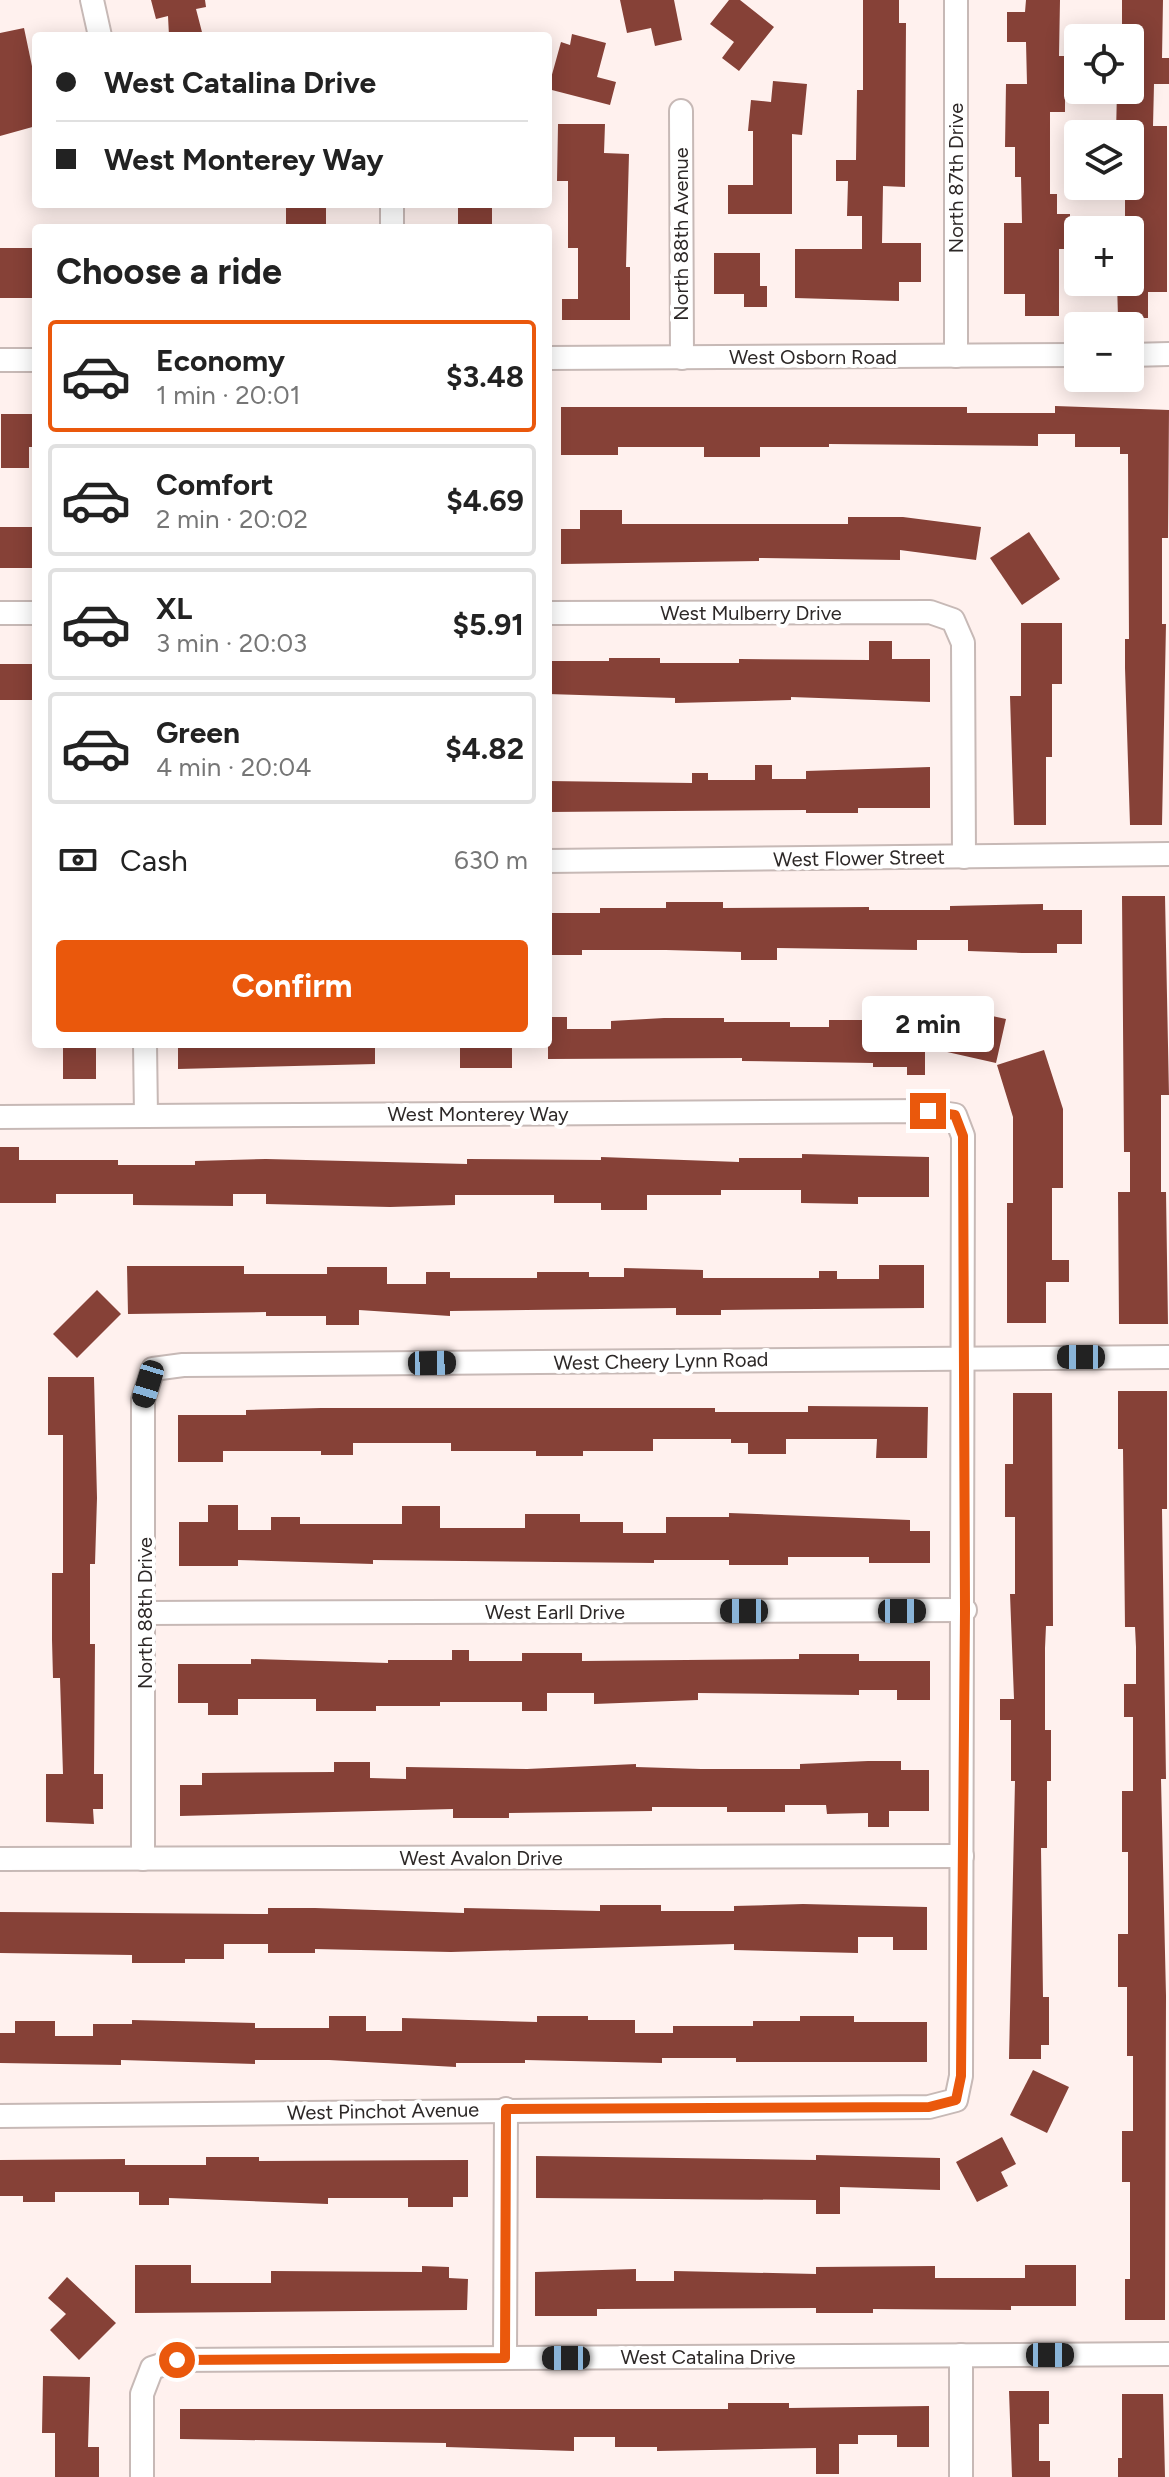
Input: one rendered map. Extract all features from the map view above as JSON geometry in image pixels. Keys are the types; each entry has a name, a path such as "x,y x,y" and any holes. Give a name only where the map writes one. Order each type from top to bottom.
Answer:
{"street":[{"path":"92,0 99,32"},
{"name":"North 87th Drive","path":"956,0 956,356"},
{"name":"North 88th Avenue","path":"681,111 682,358"},
{"path":"1144,355 1169,354"},
{"name":"West Osborn Road","path":"552,358 1064,355"},
{"path":"0,360 32,360"},
{"name":"West Mulberry Drive","path":"552,613 930,612 953,620 963,643 964,857"},
{"path":"0,613 32,613"},
{"name":"West Flower Street","path":"552,861 1169,854"},
{"path":"145,1048 146,1116"},
{"name":"West Monterey Way","path":"0,1117 912,1111 955,1115 963,1136 963,1358"},
{"name":"West Cheery Lynn Road","path":"153,1369 183,1365 1169,1357"},
{"path":"962,1856 965,1610 963,1358"},
{"name":"North 88th Drive","path":"143,1859 146,1613 143,1400 153,1369"},
{"name":"West Earll Drive","path":"146,1613 965,1610"},
{"name":"West Avalon Drive","path":"0,1859 962,1856"},
{"name":"West Pinchot Avenue","path":"0,2116 929,2107 956,2100 961,2076 962,1856"},
{"path":"505,2358 506,2109"},
{"name":"West Catalina Drive","path":"142,2477 142,2394 152,2368 177,2360 1169,2354"},
{"path":"961,2355 961,2477"}],"building":[{"path":"151,0 205,0 206,7 196,9 202,32 169,32 168,16 156,19"},
{"path":"620,0 674,0 682,40 655,46 651,28 627,33"},
{"path":"729,0 740,0 774,27 739,71 722,58 734,42 710,24"},
{"path":"863,0 899,0 899,23 906,23 905,187 883,186 882,243 921,243 921,282 899,282 899,301 795,298 795,249 862,249 862,216 847,216 848,181 836,181 836,160 856,160 857,90 863,90"},
{"path":"1026,0 1060,0 1059,56 1064,56 1065,112 1050,112 1050,194 1057,194 1057,214 1070,216 1064,216 1064,249 1059,249 1059,316 1025,316 1025,294 1004,294 1004,223 1022,223 1021,177 1015,177 1015,147 1005,147 1006,84 1027,84 1026,42 1007,42 1007,12 1025,12"},
{"path":"1122,0 1163,0 1162,58 1169,58 1169,84 1154,84 1153,126 1167,126 1167,292 1148,292 1148,318 1144,318 1144,312 1118,312 1117,296 1144,296 1144,216 1125,216 1125,200 1144,200 1144,120 1116,120 1117,104 1144,104 1144,24 1122,24"},
{"path":"24,28 32,66 32,127 0,136 0,33"},
{"path":"572,34 606,43 597,77 616,82 610,105 552,90 552,75 561,42 570,45"},
{"path":"773,81 807,84 802,135 792,134 792,214 728,214 728,185 753,185 753,131 748,131 751,100 771,102"},
{"path":"558,124 605,124 604,153 629,154 626,267 630,267 630,320 562,320 562,299 578,299 578,248 568,248 568,181 557,181"},
{"path":"286,208 326,208 326,224 286,224"},
{"path":"458,208 492,208 492,224 458,224"},
{"path":"0,248 32,248 32,298 0,298"},
{"path":"714,253 760,253 760,286 767,286 767,307 744,307 744,294 714,294"},
{"path":"1055,406 1169,410 1168,538 1162,538 1162,624 1166,624 1162,825 1130,825 1125,668 1125,639 1129,639 1128,454 1120,454 1120,447 1075,447 1075,434 1038,434 1038,446 829,444 829,447 760,447 760,457 704,457 704,447 618,447 618,455 561,455 561,407 967,407 967,413 1055,413"},
{"path":"1,414 32,414 29,468 1,468"},
{"path":"580,510 622,510 622,524 848,524 848,517 903,517 981,527 976,560 900,550 900,560 759,558 759,561 561,564 561,529 580,529"},
{"path":"0,527 32,527 32,568 0,568"},
{"path":"1029,532 1060,579 1022,605 990,558"},
{"path":"1021,623 1062,623 1062,684 1052,684 1052,757 1046,757 1046,825 1014,825 1010,696 1021,696"},
{"path":"869,641 892,641 892,659 930,659 930,702 791,697 791,700 675,703 675,698 552,694 552,661 609,661 609,658 660,658 660,663 739,663 739,659 869,660"},
{"path":"0,664 32,664 32,700 0,700"},
{"path":"755,765 772,765 772,779 806,779 806,771 930,767 930,808 858,808 858,813 806,813 806,810 552,812 552,781 692,783 692,773 708,773 708,780 755,780"},
{"path":"1122,896 1165,896 1169,1095 1161,1095 1161,1192 1166,1192 1168,1324 1119,1324 1118,1192 1130,1192 1130,1152 1124,1152"},
{"path":"666,902 723,902 723,908 869,907 869,910 950,910 950,906 1043,904 1043,910 1082,910 1082,944 1057,944 1057,953 1022,953 968,951 968,940 917,940 917,950 777,948 777,960 741,960 741,952 666,950 582,950 582,955 552,955 552,913 600,913 600,908 666,908"},
{"path":"946,1006 1006,1019 996,1063 925,1047 925,1075 907,1075 907,1067 873,1067 873,1063 742,1061 742,1058 548,1059 548,1048 552,1048 552,1017 567,1017 567,1029 611,1029 611,1021 664,1018 724,1018 724,1022 790,1022 790,1027 829,1027 829,1020 873,1020 873,1015 944,1015"},
{"path":"63,1048 96,1048 96,1079 63,1079"},
{"path":"178,1048 375,1048 375,1064 178,1069"},
{"path":"460,1048 512,1048 512,1068 460,1068"},
{"path":"1044,1050 1063,1109 1063,1188 1052,1188 1052,1260 1069,1260 1069,1282 1046,1282 1046,1323 1007,1323 1007,1203 1013,1203 1013,1117 997,1065"},
{"path":"0,1147 19,1147 19,1160 118,1160 118,1165 195,1165 195,1161 266,1159 467,1164 467,1159 601,1160 601,1157 739,1162 739,1158 802,1158 802,1154 929,1157 929,1197 858,1197 858,1204 801,1203 801,1190 721,1190 721,1195 647,1195 647,1210 601,1210 601,1203 554,1203 554,1195 455,1195 455,1205 390,1207 266,1204 266,1194 233,1194 233,1206 133,1205 133,1194 56,1194 56,1203 0,1203"},
{"path":"879,1265 924,1265 924,1308 721,1310 721,1315 676,1315 676,1308 450,1311 450,1316 359,1310 359,1325 326,1325 326,1316 266,1316 266,1312 128,1314 127,1266 244,1266 244,1274 327,1274 327,1267 387,1267 387,1284 426,1284 426,1272 450,1272 450,1278 537,1278 537,1272 589,1272 589,1277 624,1277 624,1268 703,1270 703,1278 819,1278 819,1271 837,1271 837,1279 879,1279"},
{"path":"97,1290 121,1314 77,1358 53,1334"},
{"path":"48,1377 94,1377 97,1498 95,1564 90,1564 90,1644 95,1644 94,1774 103,1774 103,1809 93,1809 94,1824 46,1822 46,1774 63,1774 60,1678 53,1678 52,1573 63,1573 63,1435 48,1435"},
{"path":"1118,1391 1167,1391 1167,1509 1162,1509 1166,1779 1161,1779 1166,1996 1165,2320 1125,2320 1125,2279 1130,2279 1130,2182 1122,2182 1122,2131 1133,2131 1133,2056 1127,2056 1127,1987 1118,1987 1118,1934 1128,1934 1128,1852 1122,1852 1122,1791 1133,1791 1133,1717 1124,1717 1124,1684 1136,1684 1136,1647 1135,1627 1125,1627 1123,1449 1118,1449"},
{"path":"1013,1393 1052,1393 1053,1626 1046,1626 1045,1648 1045,1730 1051,1730 1051,1781 1047,1781 1047,1848 1041,1848 1043,1997 1049,1997 1049,2045 1041,2045 1041,2059 1009,2059 1015,1781 1011,1781 1011,1720 1000,1720 1000,1699 1014,1699 1010,1594 1015,1594 1015,1517 1005,1517 1005,1464 1013,1464"},
{"path":"808,1406 928,1407 927,1458 876,1458 877,1439 786,1439 786,1454 748,1454 748,1443 731,1443 731,1439 653,1439 653,1451 583,1451 583,1456 536,1456 536,1451 451,1451 451,1443 353,1443 353,1455 321,1455 321,1451 223,1451 223,1462 178,1462 178,1415 246,1415 246,1410 321,1408 715,1408 715,1412 808,1412"},
{"path":"208,1505 238,1505 238,1530 271,1530 271,1517 300,1517 300,1524 402,1524 402,1506 440,1506 440,1528 525,1528 525,1514 580,1514 580,1522 623,1522 623,1533 666,1533 666,1517 729,1517 729,1513 910,1520 910,1531 930,1531 930,1563 869,1563 869,1557 788,1557 788,1565 729,1565 729,1560 654,1560 654,1563 373,1560 373,1564 238,1560 238,1566 179,1566 179,1522 208,1522"},
{"path":"452,1650 469,1650 469,1661 522,1661 522,1653 582,1653 582,1661 799,1659 799,1654 859,1654 859,1661 930,1661 930,1700 897,1700 897,1690 859,1690 859,1695 698,1693 698,1700 594,1704 594,1693 547,1693 547,1711 522,1711 522,1702 440,1702 440,1706 376,1706 376,1711 316,1711 316,1699 238,1699 238,1715 208,1715 208,1703 178,1703 178,1664 251,1664 251,1659 388,1663 388,1660 452,1660"},
{"path":"901,1761 901,1770 929,1770 929,1811 889,1811 889,1827 868,1827 868,1813 827,1814 826,1805 785,1805 785,1812 727,1812 727,1807 652,1807 652,1811 509,1813 509,1818 453,1818 453,1809 180,1816 180,1785 202,1785 202,1773 334,1772 334,1762 370,1762 370,1778 406,1779 406,1767 527,1769 636,1764 636,1767 701,1769 800,1769 800,1764"},
{"path":"600,1905 661,1905 661,1911 734,1911 734,1906 927,1907 927,1950 893,1950 893,1937 858,1937 858,1953 734,1950 734,1944 451,1952 315,1949 315,1953 268,1953 268,1944 224,1944 224,1959 132,1963 132,1955 0,1953 0,1912 268,1914 268,1908 315,1908 464,1913 464,1908 600,1911"},
{"path":"329,2016 366,2016 366,2031 402,2031 402,2018 537,2022 537,2016 588,2016 588,2020 635,2020 635,2033 673,2033 673,2026 753,2026 753,2021 800,2021 800,2016 854,2016 854,2022 927,2022 927,2062 736,2062 736,2058 662,2058 662,2063 525,2060 525,2063 456,2063 456,2067 329,2060 255,2060 255,2064 121,2060 121,2065 0,2063 0,2033 15,2033 15,2021 55,2021 55,2036 93,2036 93,2024 132,2024 132,2020 255,2023 255,2028 329,2028"},
{"path":"1033,2070 1069,2087 1047,2133 1010,2115"},
{"path":"1002,2137 1016,2164 1001,2172 1008,2186 977,2202 956,2162"},
{"path":"816,2155 940,2158 940,2190 840,2187 840,2214 816,2214 816,2200 536,2198 536,2156 816,2160"},
{"path":"206,2157 259,2157 259,2161 468,2160 468,2197 453,2197 453,2207 408,2207 408,2198 328,2198 328,2204 169,2198 169,2205 139,2205 139,2192 55,2192 55,2202 23,2202 23,2196 0,2196 0,2160 125,2159 125,2165 206,2165"},
{"path":"135,2265 191,2265 191,2283 271,2283 271,2271 422,2272 422,2266 449,2267 449,2278 468,2279 467,2310 135,2313"},
{"path":"1025,2265 1076,2265 1076,2306 1011,2306 1011,2310 873,2309 873,2313 816,2313 816,2308 597,2309 597,2316 535,2316 535,2272 636,2269 636,2281 674,2281 674,2271 816,2274 816,2267 935,2266 935,2278 1025,2278"},
{"path":"67,2277 116,2323 79,2360 50,2330 66,2314 48,2298"},
{"path":"43,2376 90,2377 88,2447 99,2447 99,2477 55,2477 55,2433 42,2433"},
{"path":"1009,2391 1049,2391 1049,2424 1039,2424 1039,2461 1050,2461 1050,2477 1012,2477"},
{"path":"1122,2394 1163,2394 1165,2477 1118,2477 1118,2458 1122,2458"},
{"path":"728,2403 789,2403 789,2408 929,2406 929,2447 897,2447 897,2435 858,2435 858,2444 839,2444 839,2474 816,2474 816,2448 657,2451 657,2447 615,2447 615,2437 574,2437 574,2451 446,2447 446,2443 180,2439 180,2409 728,2409"}],"route":[{"path":"177,2360 505,2358 506,2109 929,2107 956,2100 961,2076 965,1610 963,1136 955,1115 928,1111"}]}
